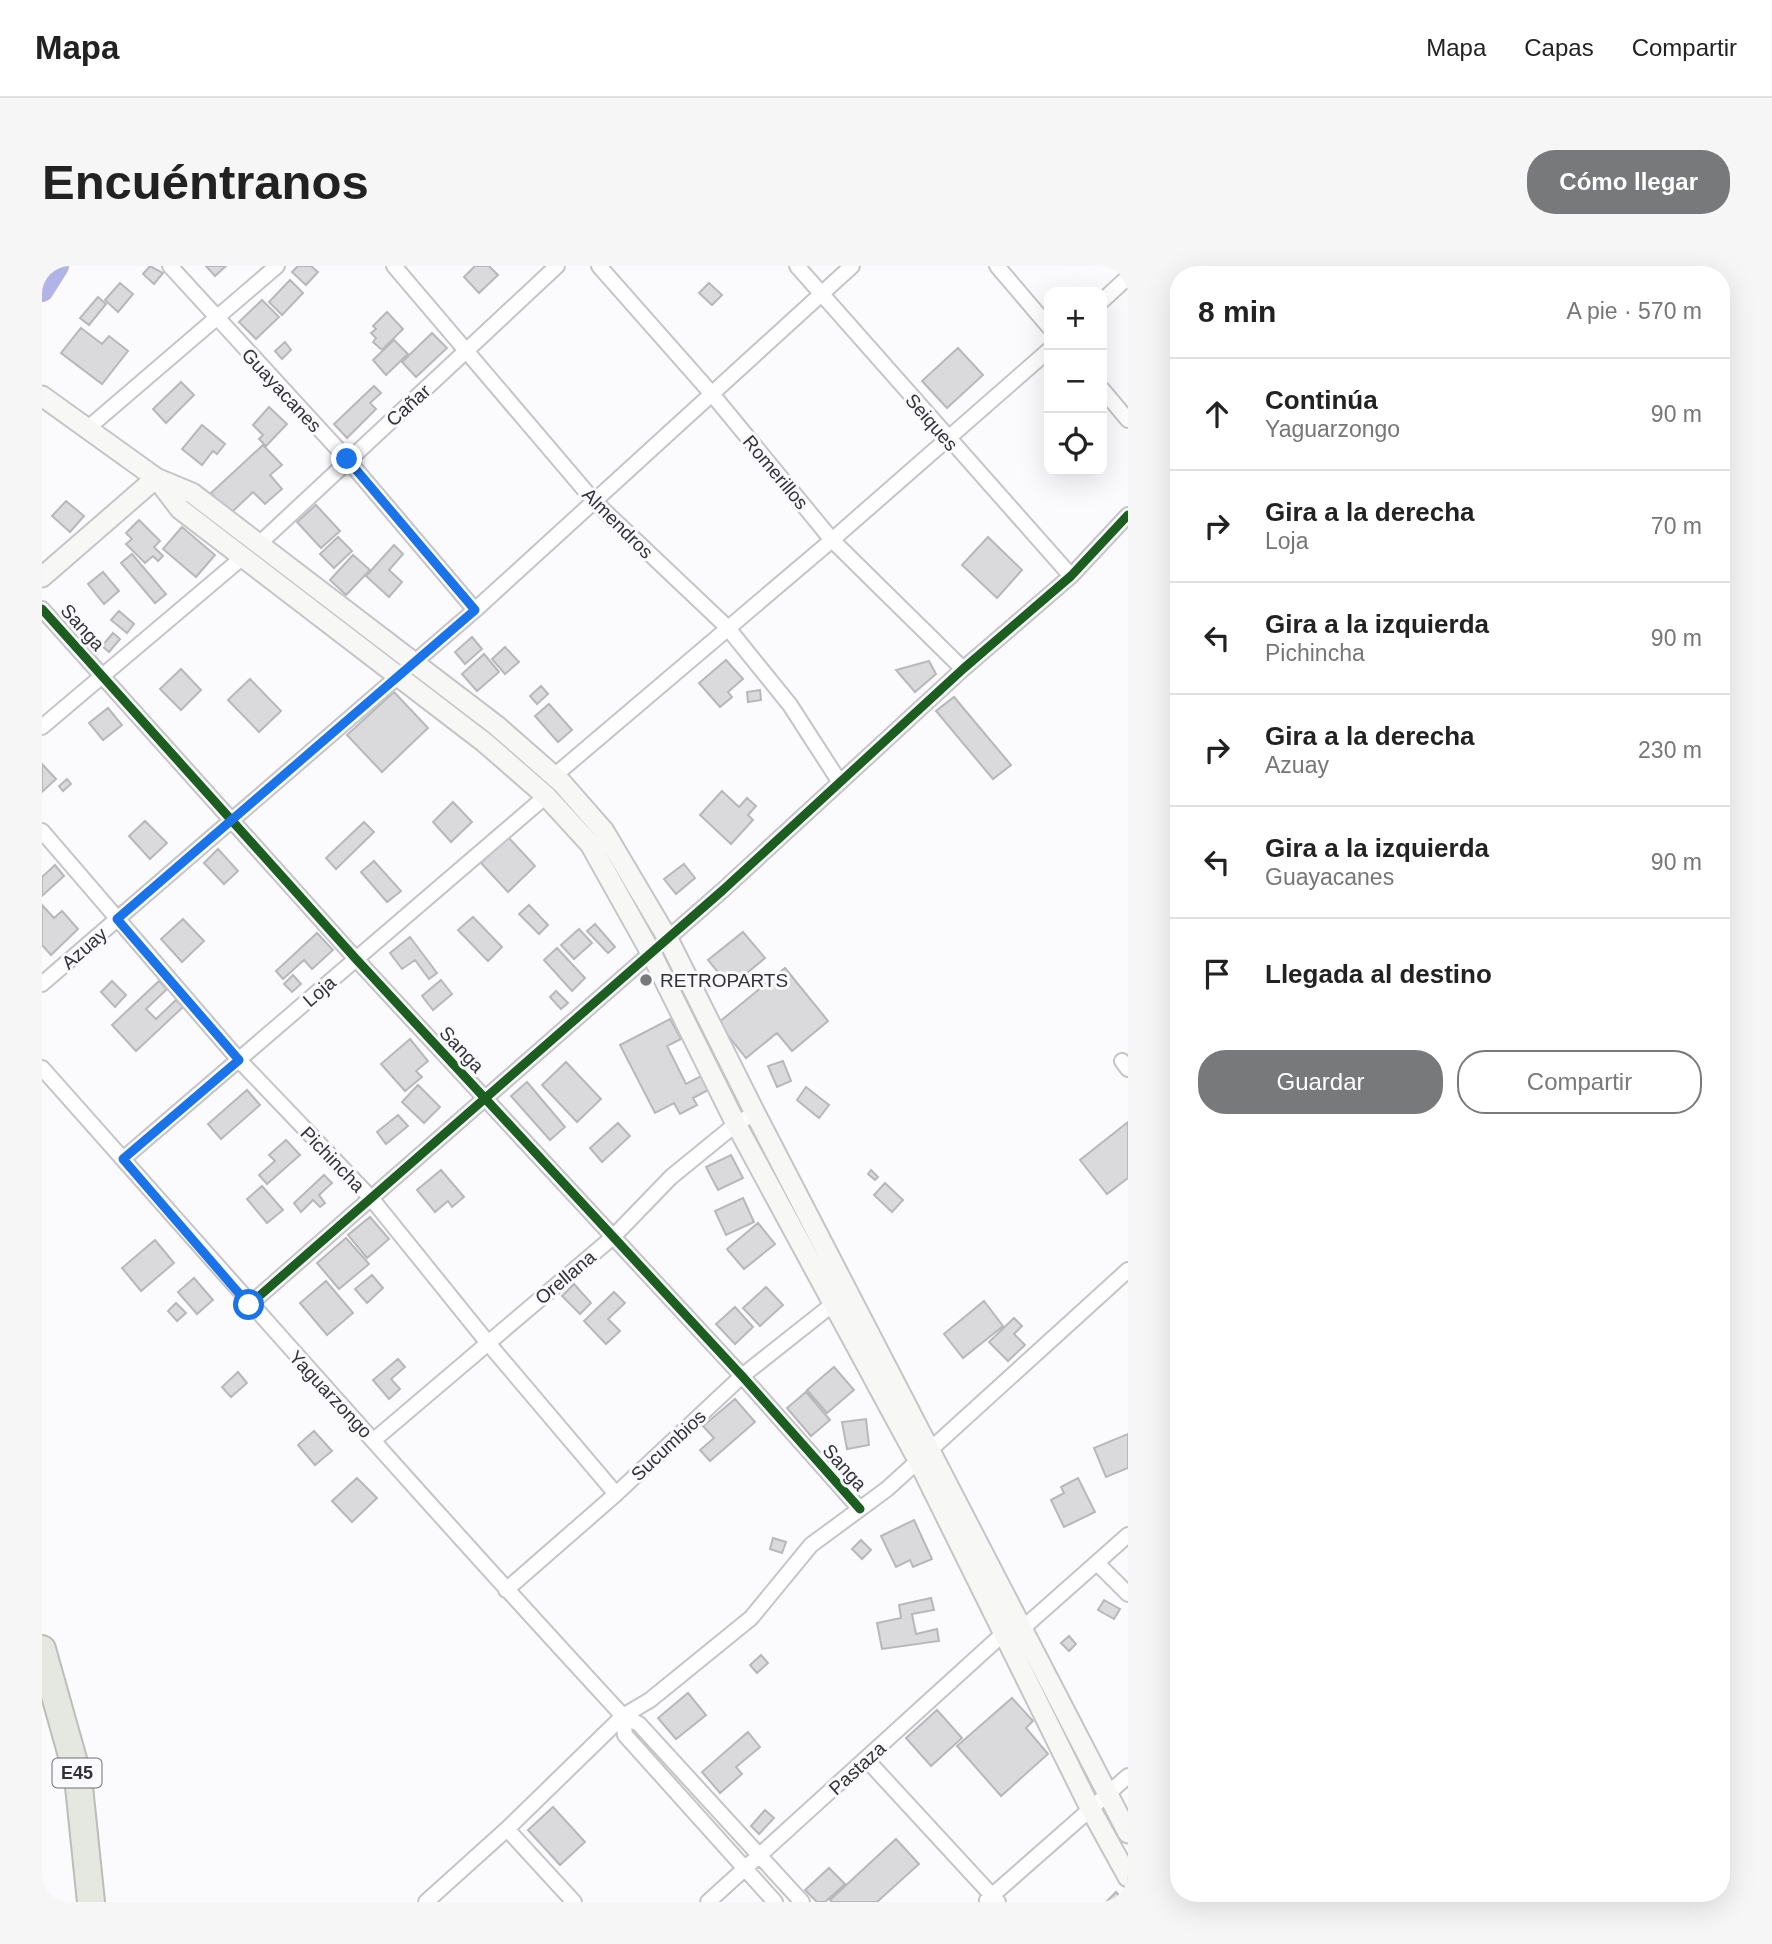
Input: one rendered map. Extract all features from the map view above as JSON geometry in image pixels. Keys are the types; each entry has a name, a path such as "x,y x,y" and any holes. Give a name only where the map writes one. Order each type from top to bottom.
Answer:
{"highway":[{"name":"E45","path":"42,1649 78,1777 91,1902"}],"main road":[{"path":"42,396 156,478 192,493 497,726 554,776 604,831 668,939 1014,1630 1128,1833"},
{"path":"156,478 180,509 484,742 546,796 590,844 651,953 736,1124 833,1304 924,1454"},
{"path":"42,577 156,478"},
{"path":"1014,1630 1090,1808 1128,1877"}],"street":[{"name":"Guayacanes","path":"170,266 347,459 475,610"},
{"path":"88,428 218,320 277,266"},
{"name":"Almendros","path":"394,266 465,353 594,501 727,627 790,705 839,781"},
{"name":"Cañar","path":"259,544 347,459 557,266"},
{"name":"Romerillos","path":"599,266 712,394 832,540 963,669"},
{"name":"Seiques","path":"797,266 1071,576"},
{"name":"Azuay","path":"42,984 475,610 852,266"},
{"path":"998,266 1044,321"},
{"path":"1107,296 1128,276"},
{"path":"554,776 832,540 1044,354"},
{"path":"1107,395 1128,420"},
{"path":"249,1305 668,939 963,669 1071,576 1128,515"},
{"path":"42,727 243,557"},
{"name":"Sanga","path":"42,609 230,821 742,1376 860,1509"},
{"name":"Loja","path":"123,1159 546,796"},
{"name":"Pichincha","path":"42,831 239,1060 371,1198 488,1343 616,1494"},
{"name":"Yaguarzongo","path":"42,1068 249,1305 374,1440 506,1590 623,1716 639,1724 761,1854 802,1902"},
{"name":"Orellana","path":"374,1440 613,1237 671,1177 736,1124 755,1113"},
{"path":"426,1902 507,1829 623,1716 650,1700 751,1618 811,1545 860,1509 924,1454 1128,1270"},
{"name":"Sucumbios","path":"506,1590 616,1494 742,1376 833,1304"},
{"name":"Pastaza","path":"708,1902 1014,1630 1098,1564 1128,1535"},
{"path":"1098,1564 1128,1594"},
{"name":"Yaguarzongo","path":"623,1716 625,1735 775,1902"},
{"path":"867,1760 992,1900 1128,1776"},
{"path":"507,1829 574,1902"}],"building":[{"path":"150,266 163,273 154,284 143,274"},
{"path":"206,266 226,266 215,276"},
{"path":"298,266 311,266 318,272 306,285 292,272"},
{"path":"475,266 489,266 498,275 479,293 464,277"},
{"path":"290,280 303,293 282,315 269,302"},
{"path":"120,283 133,294 118,312 105,300"},
{"path":"709,283 722,295 712,305 699,293"},
{"path":"98,297 106,304 89,325 80,318"},
{"path":"262,300 279,317 256,339 239,322"},
{"path":"387,312 403,329 382,350 373,342 376,338 371,333 376,329 373,326"},
{"path":"81,328 102,344 109,336 128,351 102,384 61,353"},
{"path":"432,333 447,348 416,377 402,362"},
{"path":"394,340 408,354 386,375 373,360"},
{"path":"285,342 291,350 282,359 275,351"},
{"path":"958,348 983,375 947,408 922,381"},
{"path":"181,382 194,395 166,423 153,409"},
{"path":"374,386 381,393 370,403 376,409 347,438 334,424"},
{"path":"269,407 287,424 266,446 259,439 263,435 253,425"},
{"path":"202,425 225,444 217,454 213,451 202,465 182,449"},
{"path":"263,445 282,465 270,475 282,489 265,504 253,492 230,514 211,493"},
{"path":"66,501 84,516 70,532 52,516"},
{"path":"316,505 340,531 321,548 297,522"},
{"path":"139,520 160,541 154,547 163,556 158,561 153,556 145,563 126,544 132,539 126,533"},
{"path":"182,527 215,555 196,577 163,549"},
{"path":"338,537 352,551 334,568 320,554"},
{"path":"988,537 1022,570 997,598 962,565"},
{"path":"394,545 403,554 389,570 402,582 389,597 366,576"},
{"path":"132,554 166,594 155,603 121,563"},
{"path":"353,555 370,570 346,595 330,580"},
{"path":"103,572 119,591 104,604 88,584"},
{"path":"119,611 134,624 127,633 111,620"},
{"path":"113,633 120,639 109,652 102,646"},
{"path":"472,637 482,649 465,664 455,652"},
{"path":"505,647 519,662 505,674 492,659"},
{"path":"484,654 499,672 477,691 462,674"},
{"path":"726,660 743,679 728,692 732,697 720,707 699,683"},
{"path":"929,661 936,674 915,692 896,670"},
{"path":"181,669 201,690 181,710 160,689"},
{"path":"250,679 281,711 259,732 228,700"},
{"path":"541,686 548,694 537,704 530,696"},
{"path":"760,690 761,700 748,702 747,692"},
{"path":"394,692 428,728 382,772 347,735"},
{"path":"954,697 1011,765 993,779 936,711"},
{"path":"549,704 572,730 558,742 535,716"},
{"path":"108,708 122,725 103,740 89,723"},
{"path":"42,764 56,779 42,792"},
{"path":"67,779 71,784 63,791 59,786"},
{"path":"722,791 739,807 747,798 756,806 748,815 753,820 731,844 700,815"},
{"path":"453,802 472,822 451,842 433,822"},
{"path":"145,821 167,843 150,859 129,836"},
{"path":"364,822 374,832 336,869 326,858"},
{"path":"508,837 535,866 508,892 481,863"},
{"path":"218,849 238,871 224,884 204,863"},
{"path":"374,861 401,891 387,902 361,872"},
{"path":"684,864 695,878 676,894 664,879"},
{"path":"55,865 64,876 42,896 42,877"},
{"path":"42,905 54,918 62,911 78,929 51,955 42,945"},
{"path":"529,905 548,925 539,934 519,914"},
{"path":"473,917 502,947 488,961 458,930"},
{"path":"183,919 204,941 182,962 161,939"},
{"path":"595,924 615,947 608,953 587,931"},
{"path":"579,929 592,943 574,959 561,945"},
{"path":"743,932 765,958 730,987 708,960"},
{"path":"317,933 333,950 312,969 304,960 283,979 276,971"},
{"path":"410,937 437,973 429,979 415,960 402,969 390,953"},
{"path":"557,948 585,978 572,991 544,960"},
{"path":"785,968 828,1021 792,1051 777,1033 746,1058 718,1023"},
{"path":"293,975 301,984 292,992 284,984"},
{"path":"441,980 452,994 433,1010 422,996"},
{"path":"112,981 126,995 115,1007 101,992"},
{"path":"159,981 167,989 146,1009 156,1019 176,1000 183,1007 136,1051 112,1025"},
{"path":"556,991 568,1003 561,1009 550,997"},
{"path":"670,1019 681,1039 667,1046 686,1084 703,1075 710,1089 693,1098 697,1105 680,1114 674,1103 655,1113 620,1045"},
{"path":"410,1039 428,1061 416,1071 422,1077 405,1091 381,1064"},
{"path":"783,1061 791,1081 777,1087 768,1066"},
{"path":"566,1062 601,1099 577,1122 542,1085"},
{"path":"527,1082 565,1127 550,1140 511,1096"},
{"path":"418,1085 440,1107 424,1123 402,1102"},
{"path":"806,1087 829,1105 819,1118 797,1100"},
{"path":"247,1090 260,1105 221,1139 208,1124"},
{"path":"398,1115 408,1126 386,1144 377,1132"},
{"path":"1128,1122 1128,1178 1107,1194 1080,1160"},
{"path":"618,1123 630,1136 602,1162 590,1148"},
{"path":"286,1140 300,1155 267,1184 259,1175 275,1161 269,1155"},
{"path":"731,1155 743,1178 718,1190 706,1167"},
{"path":"441,1170 464,1197 452,1207 448,1201 435,1212 417,1190"},
{"path":"871,1170 878,1177 875,1180 868,1174"},
{"path":"324,1175 332,1183 319,1195 325,1203 320,1207 313,1200 301,1212 294,1203"},
{"path":"885,1183 903,1200 892,1212 874,1195"},
{"path":"262,1186 283,1210 267,1223 247,1199"},
{"path":"743,1198 754,1222 726,1235 715,1211"},
{"path":"370,1217 389,1239 367,1258 348,1235"},
{"path":"758,1223 775,1244 744,1269 727,1249"},
{"path":"346,1238 369,1264 339,1289 317,1263"},
{"path":"155,1240 174,1263 141,1291 122,1268"},
{"path":"372,1275 383,1288 367,1303 355,1289"},
{"path":"194,1278 213,1300 197,1314 178,1292"},
{"path":"326,1281 353,1313 327,1335 300,1303"},
{"path":"574,1284 591,1303 580,1314 562,1296"},
{"path":"766,1287 783,1305 760,1326 743,1308"},
{"path":"614,1292 625,1303 608,1319 620,1331 606,1344 584,1321"},
{"path":"984,1301 1003,1326 963,1358 944,1334"},
{"path":"176,1303 186,1313 177,1321 168,1311"},
{"path":"735,1307 753,1327 735,1344 716,1324"},
{"path":"1014,1318 1022,1326 1014,1334 1025,1345 1008,1361 989,1342"},
{"path":"398,1359 405,1367 391,1379 400,1389 389,1399 373,1380"},
{"path":"834,1367 854,1390 827,1413 807,1390"},
{"path":"238,1372 247,1383 231,1397 222,1387"},
{"path":"806,1392 830,1420 811,1436 787,1408"},
{"path":"735,1399 755,1422 710,1461 700,1450 714,1438 703,1426"},
{"path":"866,1419 869,1445 847,1449 842,1422"},
{"path":"314,1431 332,1451 315,1465 298,1445"},
{"path":"1128,1434 1128,1468 1106,1477 1094,1448"},
{"path":"357,1478 377,1498 352,1522 332,1501"},
{"path":"1078,1478 1095,1512 1064,1527 1051,1500 1064,1493 1061,1487"},
{"path":"914,1520 932,1559 913,1567 910,1560 896,1567 881,1536"},
{"path":"773,1538 786,1542 782,1553 770,1549"},
{"path":"861,1540 871,1550 862,1559 852,1549"},
{"path":"931,1598 934,1610 912,1614 916,1634 937,1629 939,1641 882,1649 877,1623 901,1618 899,1605"},
{"path":"1104,1600 1120,1609 1114,1619 1098,1610"},
{"path":"1069,1636 1076,1644 1069,1651 1061,1643"},
{"path":"761,1655 768,1663 757,1673 750,1665"},
{"path":"688,1693 706,1715 676,1739 658,1718"},
{"path":"1012,1698 1033,1721 1026,1728 1048,1754 1001,1796 957,1746"},
{"path":"937,1710 962,1738 931,1766 906,1738"},
{"path":"748,1732 760,1747 736,1767 742,1774 720,1793 702,1772"},
{"path":"553,1807 585,1842 560,1865 528,1830"},
{"path":"765,1810 774,1818 759,1834 751,1826"},
{"path":"896,1839 919,1864 877,1902 830,1900"},
{"path":"829,1868 845,1884 825,1902 817,1902 805,1890"},
{"path":"1116,1892 1125,1902 1106,1902"}],"waterway":[{"path":"42,290 57,266"}],"cycle path":[{"path":"249,1305 723,890 963,669 1071,576 1128,515"},
{"path":"42,609 356,959 742,1376 860,1509"}],"place":[{"name":"RETROPARTS","path":"646,980"}],"route":[{"path":"249,1305 123,1159 239,1060 117,919 475,610 347,459"}]}
